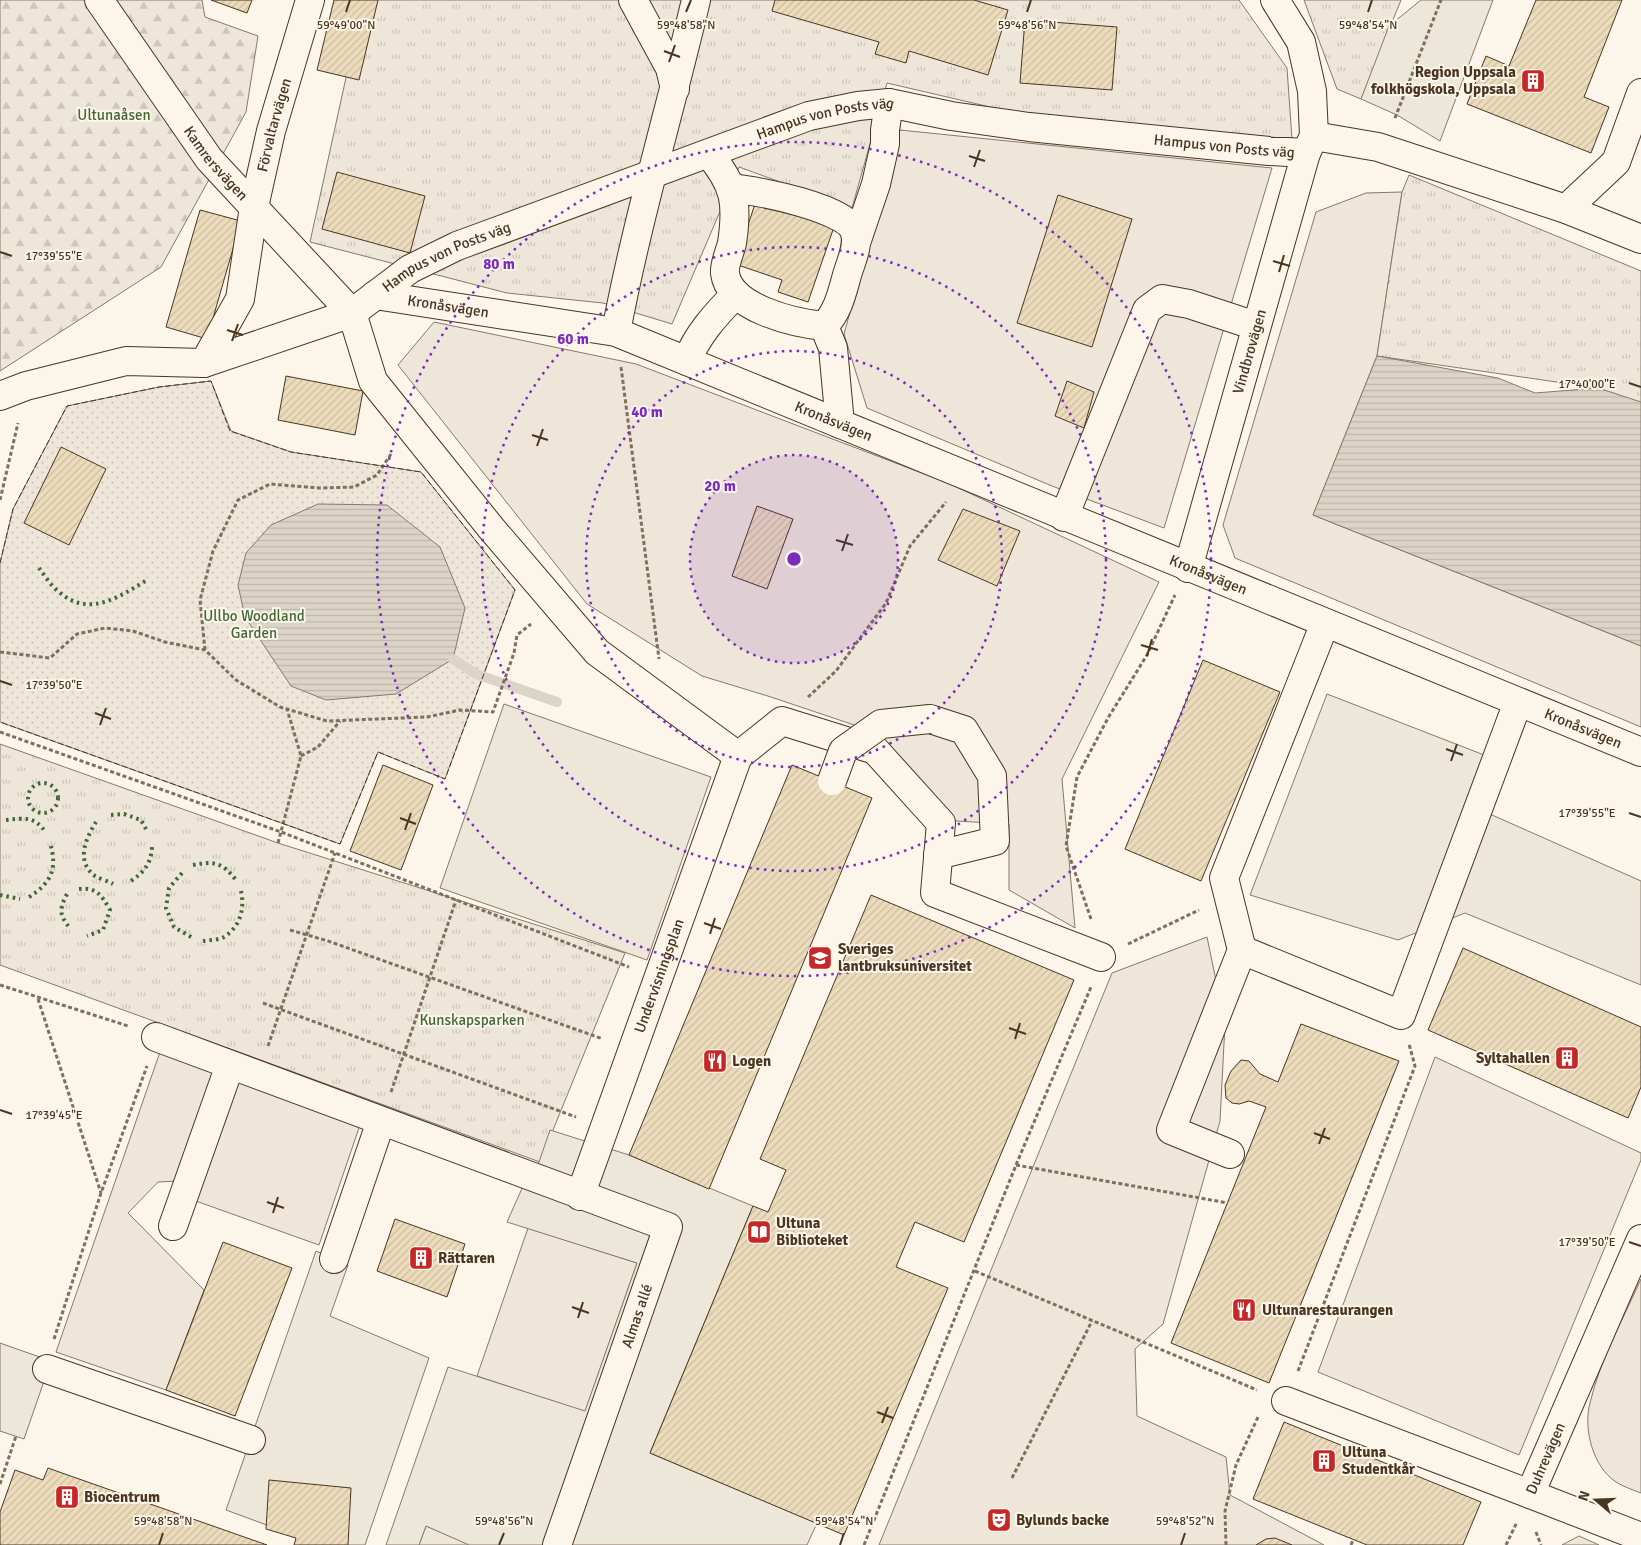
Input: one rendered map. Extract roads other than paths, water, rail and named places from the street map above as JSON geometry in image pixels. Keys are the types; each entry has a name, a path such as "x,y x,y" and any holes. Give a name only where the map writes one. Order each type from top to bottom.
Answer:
{"street":[{"name":"Kamrersvägen","path":"99,0 209,159 352,312"},
{"name":"Förvaltarvägen","path":"204,363 240,299 254,207 271,131 310,0"},
{"path":"633,0 670,68 675,89"},
{"path":"616,332 630,257 654,175 696,0"},
{"name":"Vindbrovägen","path":"1188,568 1256,326 1310,144 1312,91 1301,42 1275,0"},
{"path":"1566,209 1616,162 1641,93"},
{"path":"824,326 832,318 838,304 876,184 885,144 889,103"},
{"name":"Hampus von Posts väg","path":"375,295 410,269 457,246 654,175 809,116 858,106 889,103 951,116 1029,127 1269,151 1310,144 1378,147 1566,209 1641,239"},
{"path":"709,154 732,189 734,210 732,243 725,272 731,290 753,306 773,314 824,326"},
{"path":"729,184 737,189 796,199 853,228 857,240"},
{"path":"687,361 693,347 708,324 736,294"},
{"path":"0,396 26,386 126,361 204,363 352,312 375,295"},
{"name":"Kronåsvägen","path":"375,295 616,332 1641,752"},
{"path":"1064,517 1147,310 1162,298 1189,304 1256,326"},
{"path":"352,312 373,381 597,652 738,756 782,721 875,750 940,823 935,893 1100,957"},
{"path":"824,326 833,348 836,372 835,388 840,409 840,424"},
{"path":"1230,1154 1171,1130 1242,950 1224,878 1325,623"},
{"path":"1242,950 1401,1015 1518,702"},
{"path":"832,781 843,751 881,724 930,719 964,730 992,776 995,841 938,855"},
{"name":"Undervisningsplan","path":"580,1196 738,756"},
{"name":"Almas allé","path":"156,1037 580,1196 668,1227 557,1545"},
{"path":"173,1226 230,1065"},
{"path":"334,1259 381,1121"},
{"name":"Duhrevägen","path":"1278,1398 1530,1494 1641,1238"},
{"path":"47,1369 251,1440"},
{"path":"1530,1494 1641,1538"}],"waterway":[{"path":"453,659 476,674 557,702"}],"place":[{"name":"Region Uppsala folkhögskola, Uppsala","path":"1533,81"},
{"name":"Sveriges lantbruksuniversitet","path":"820,958"},
{"name":"Syltahallen","path":"1567,1058"},
{"name":"Logen","path":"715,1061"},
{"name":"Ultuna Biblioteket","path":"759,1232"},
{"name":"Rättaren","path":"421,1258"},
{"name":"Ultunarestaurangen","path":"1244,1310"},
{"name":"Ultuna Studentkår","path":"1324,1461"},
{"name":"Biocentrum","path":"67,1497"},
{"name":"Bylunds backe","path":"999,1520"}],"park label":[{"name":"Ultunaåsen","path":"114,115"},
{"name":"Ullbo Woodland Garden","path":"254,624"},
{"name":"Kunskapsparken","path":"472,1020"}]}
